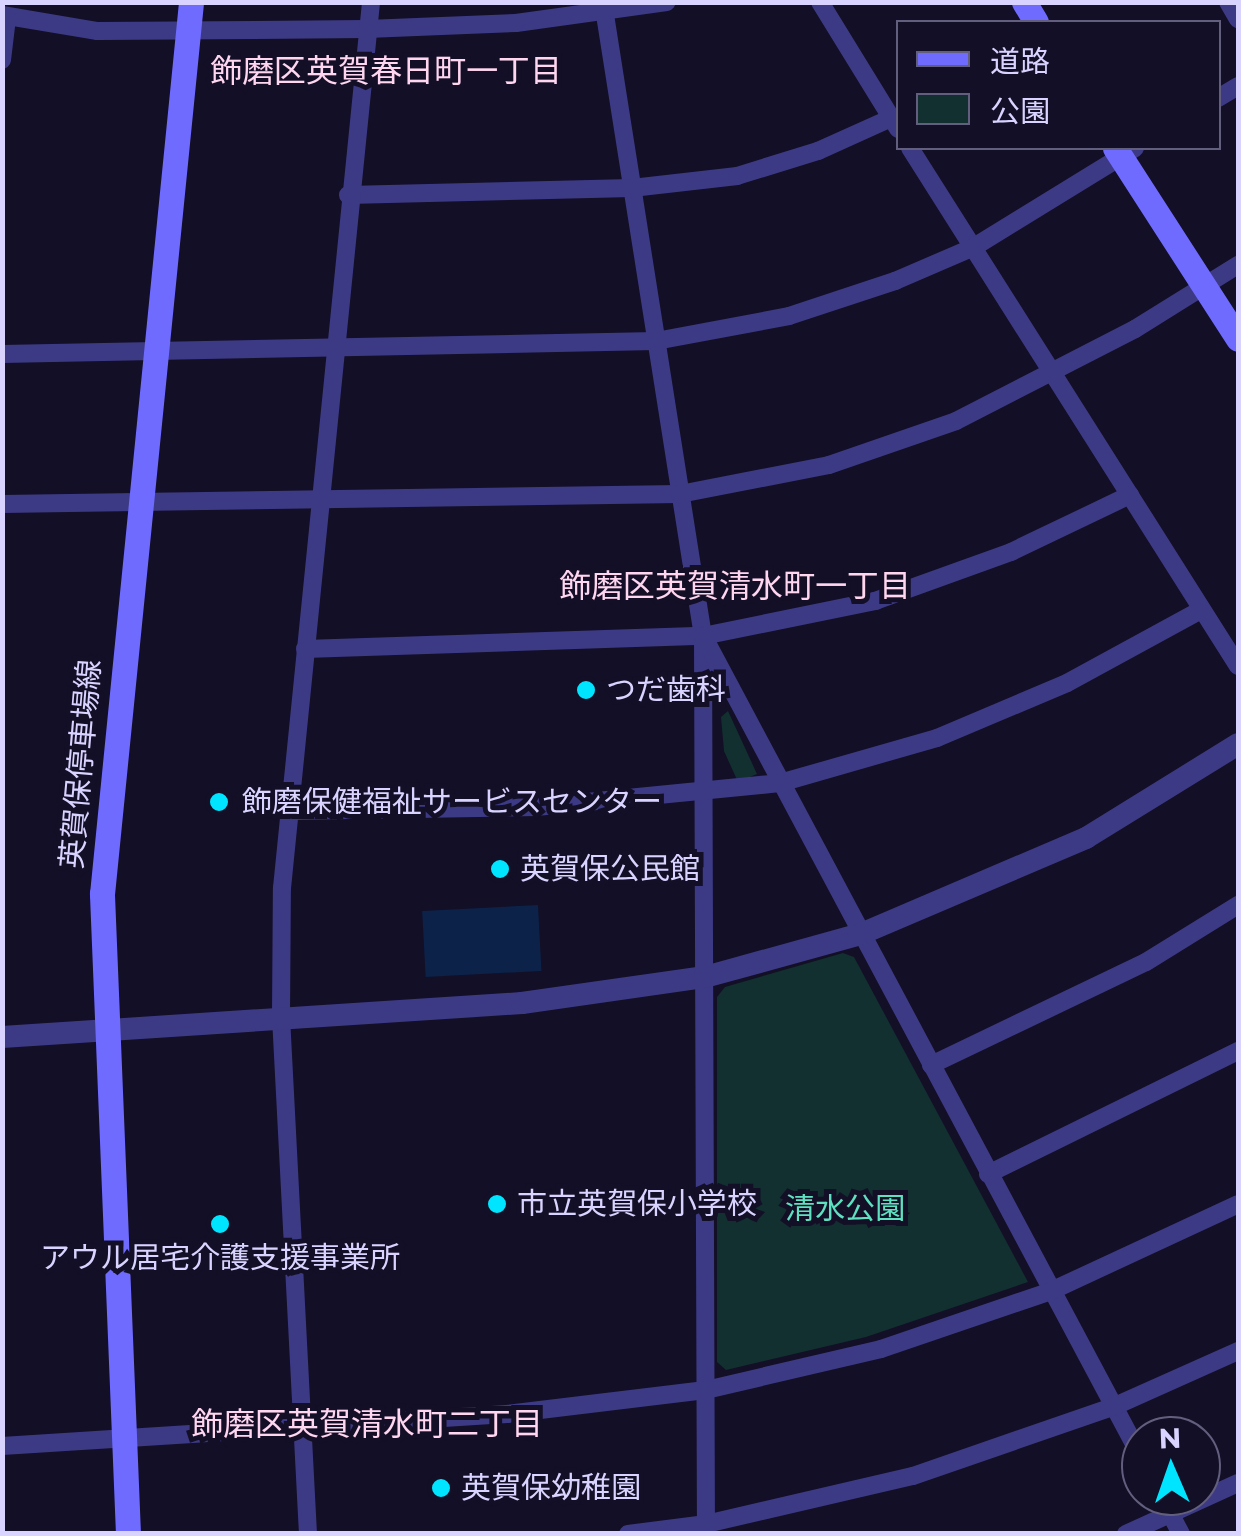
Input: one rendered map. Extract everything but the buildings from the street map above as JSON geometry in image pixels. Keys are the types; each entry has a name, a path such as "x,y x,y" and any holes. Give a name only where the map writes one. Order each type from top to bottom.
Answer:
{"main road":[{"name":"英賀保停車場線","path":"128,1534 103,1032 102,894 191,2"},
{"path":"1123,150 1238,340"}],"street":[{"path":"308,1534 281,1017 288,812 348,196 371,2"},
{"path":"2,60 4,16 98,30 367,29 667,2"},
{"path":"348,196 632,188 737,176 895,124 820,2"},
{"path":"1228,2 1238,19"},
{"path":"604,8 703,636 706,1529"},
{"path":"911,150 1238,666"},
{"path":"2,354 656,342 789,316 974,247 1123,150"},
{"path":"2,504 680,494 829,465 956,422 1054,373 1206,288 1238,265"},
{"path":"305,649 703,636 875,601 1010,552 1130,495"},
{"path":"288,812 536,807 705,795 780,783 937,738 1067,683 1201,610"},
{"path":"703,636 1121,1418"},
{"path":"2,1036 522,1004 705,977 861,934 1086,838 1238,744"},
{"path":"931,1065 1146,962 1238,904"},
{"path":"988,1174 1238,1051"},
{"path":"2,1446 507,1414 706,1390 880,1349 1051,1291 1238,1204"},
{"path":"628,1534 706,1529 914,1476 1115,1406 1238,1351"},
{"path":"1126,1534 1171,1516 1181,1534"}],"green space":[{"path":"728,711 757,774 738,782 724,751 721,717"},
{"name":"清水公園","path":"843,953 854,957 1028,1282 866,1337 726,1370 717,1362 717,997 725,987"}],"water":[{"path":"538,905 541,971 426,977 422,911"}],"place":[{"name":"つだ歯科","path":"586,690"},
{"name":"飾磨保健福祉サービスセンター","path":"219,802"},
{"name":"英賀保公民館","path":"500,869"},
{"name":"市立英賀保小学校","path":"497,1204"},
{"name":"アウル居宅介護支援事業所","path":"220,1224"},
{"name":"英賀保幼稚園","path":"441,1488"}],"district":[{"name":"飾磨区英賀春日町一丁目","path":"386,71"},
{"name":"飾磨区英賀清水町一丁目","path":"735,586"},
{"name":"飾磨区英賀清水町二丁目","path":"367,1424"}]}
